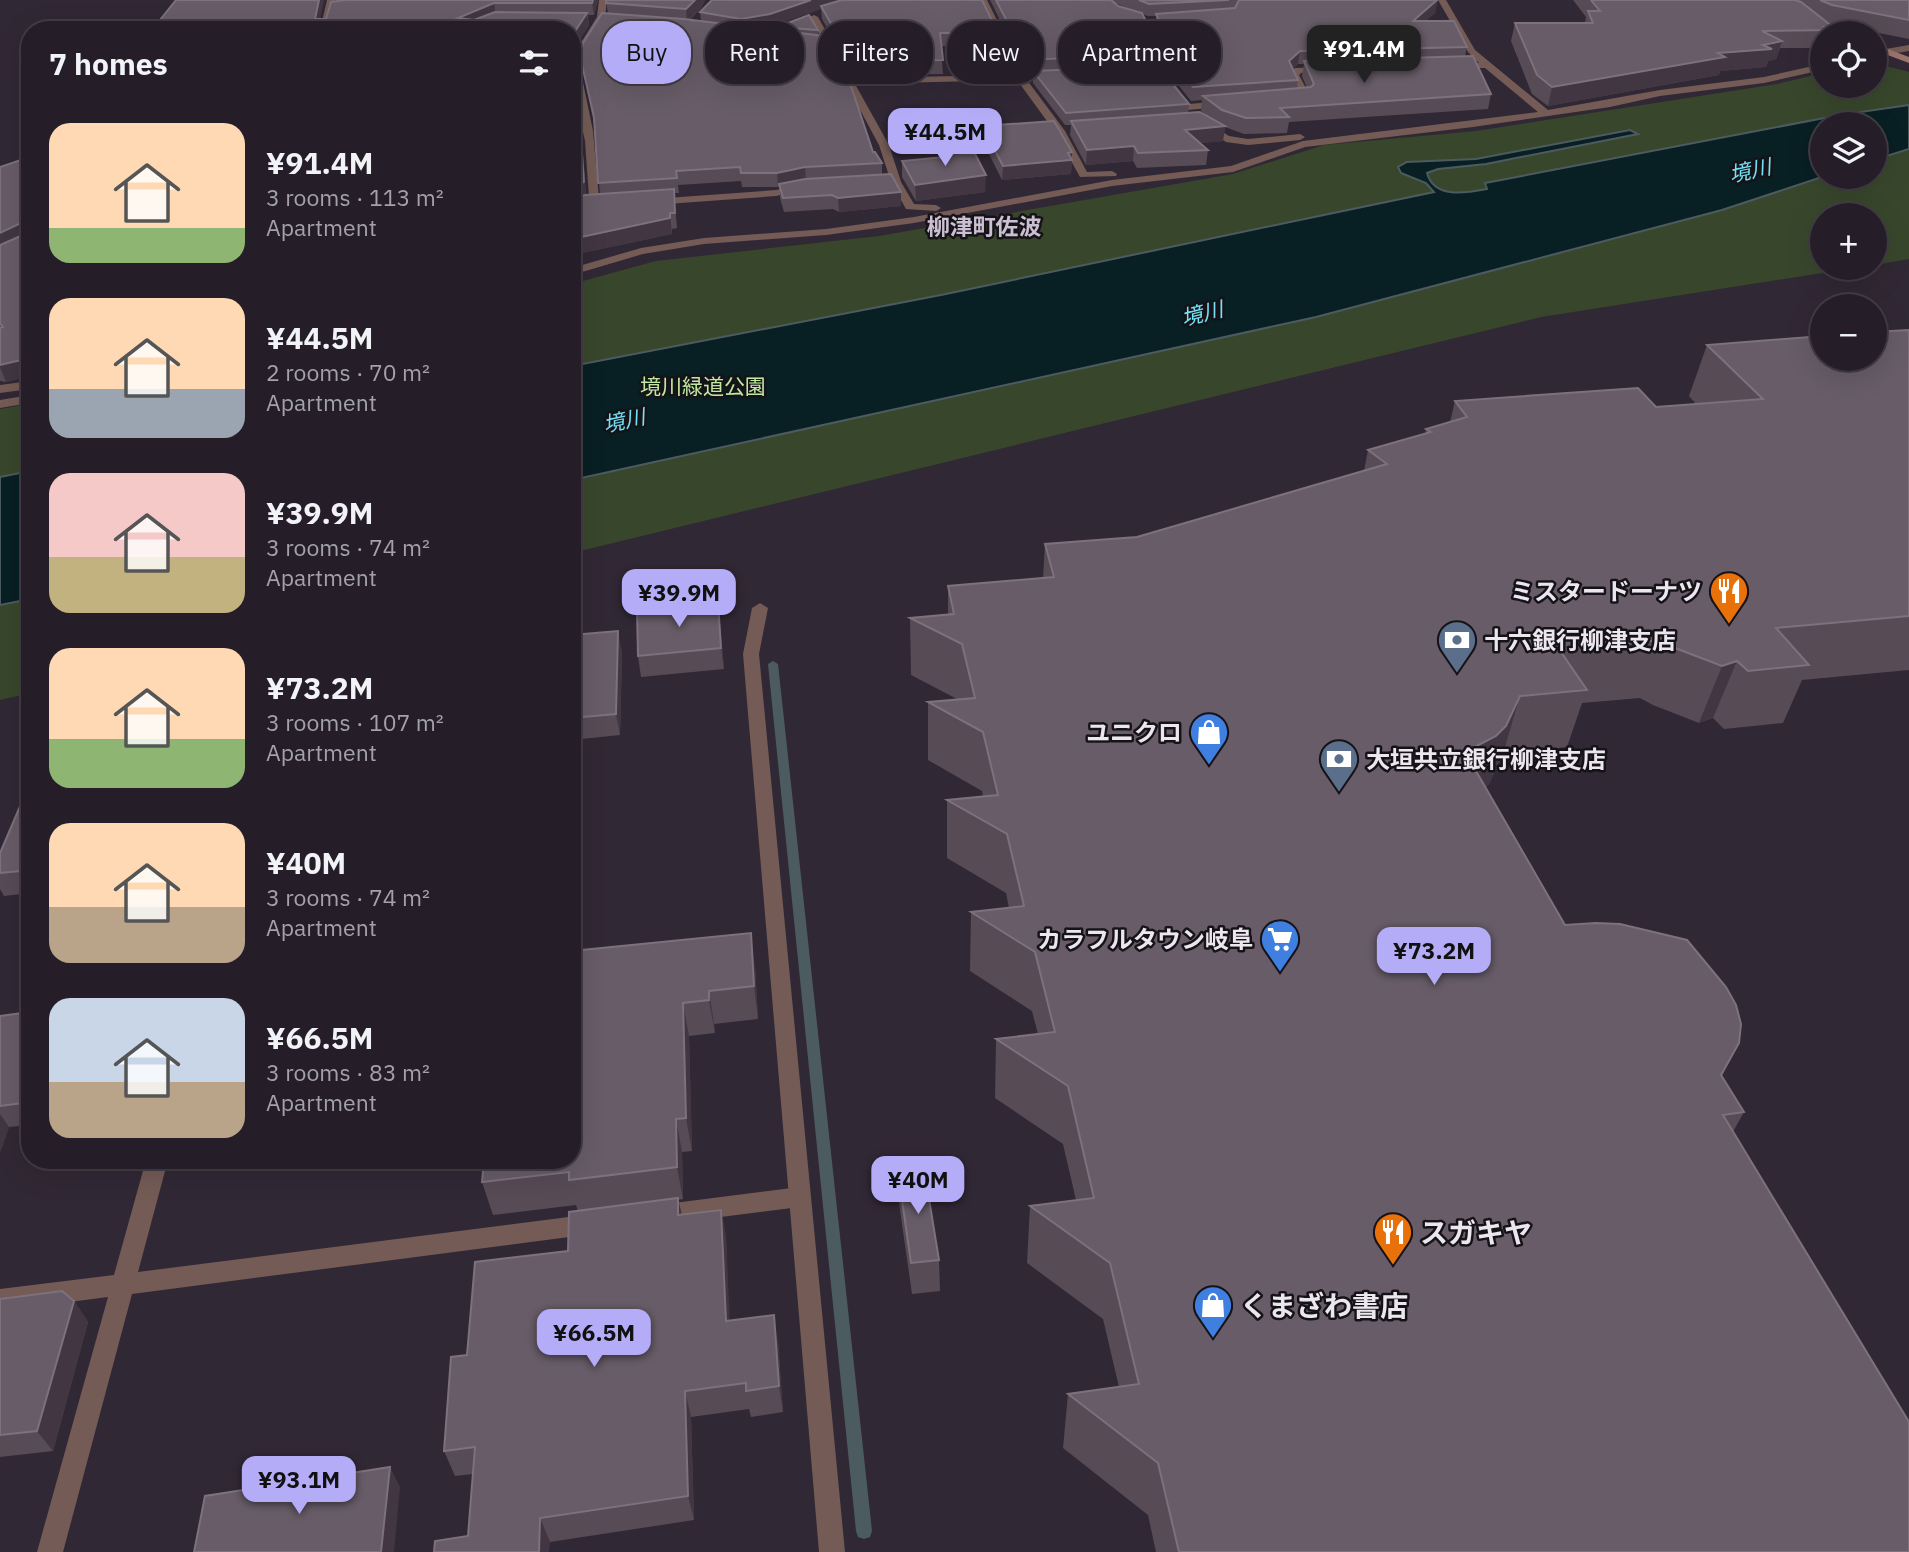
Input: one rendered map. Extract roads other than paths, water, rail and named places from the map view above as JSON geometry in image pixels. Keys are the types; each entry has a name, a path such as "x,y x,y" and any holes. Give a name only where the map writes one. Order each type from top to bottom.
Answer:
{"main road":[{"path":"1806,19 1811,21"},
{"path":"1887,52 1909,61"}],"street":[{"path":"327,21 331,0"},
{"path":"581,47 600,20 605,6 603,0"},
{"path":"983,0 993,21"},
{"path":"1103,0 1122,15 1151,21"},
{"path":"1442,0 1472,52 1544,112"},
{"path":"330,10 343,9"},
{"path":"802,21 819,15 821,21"},
{"path":"587,20 614,20"},
{"path":"1887,51 1909,48"},
{"path":"1446,66 1486,65"},
{"path":"1280,100 1306,98 1294,75 1298,70 1338,69"},
{"path":"581,269 641,251 704,241 826,232 1008,205 1112,183 1233,169 1303,144 1473,124 1610,104 1660,93 1765,80 1810,70"},
{"path":"851,84 884,145 896,182 911,207 923,209 1005,201 1008,205"},
{"path":"1025,84 1060,131 1084,175 1168,173 1178,177"},
{"path":"1170,84 1174,89"},
{"path":"581,93 588,125 594,199 581,207"},
{"path":"1181,98 1199,121 1226,138 1248,142 1326,135 1353,139"},
{"path":"1188,107 1240,103"},
{"path":"1060,131 1074,130"},
{"path":"883,183 896,182"},
{"path":"645,202 776,193 819,186"},
{"path":"587,204 605,205"},
{"path":"0,389 21,386"},
{"path":"0,404 21,400"},
{"path":"760,608 751,654 832,1552"},
{"path":"50,1552 154,1169"},
{"path":"0,1300 800,1196"}],"water":[{"path":"1909,105 1909,149 1887,156 1887,112 1861,112"},
{"name":"境川","path":"1810,121 1810,181 1722,210 1316,317 581,478 581,364 941,295 1434,192 1426,183 1401,173 1398,167 1407,162 1476,159 1630,130 1638,134 1427,173 1436,187 1444,191 1470,192 1487,189 1485,183"},
{"path":"21,473 21,601 0,605 0,477"}],"waterway":[{"path":"773,664 864,1531"}],"place":[{"name":"ミスタードーナツ","path":"1729,625"},
{"name":"十六銀行柳津支店","path":"1457,674"},
{"name":"ユニクロ","path":"1209,766"},
{"name":"大垣共立銀行柳津支店","path":"1339,793"},
{"name":"カラフルタウン岐阜","path":"1280,973"},
{"name":"スガキヤ","path":"1393,1266"},
{"name":"くまざわ書店","path":"1213,1339"}],"district":[{"name":"柳津町佐波","path":"984,226"}],"park label":[{"name":"境川緑道公園","path":"703,386"}]}
